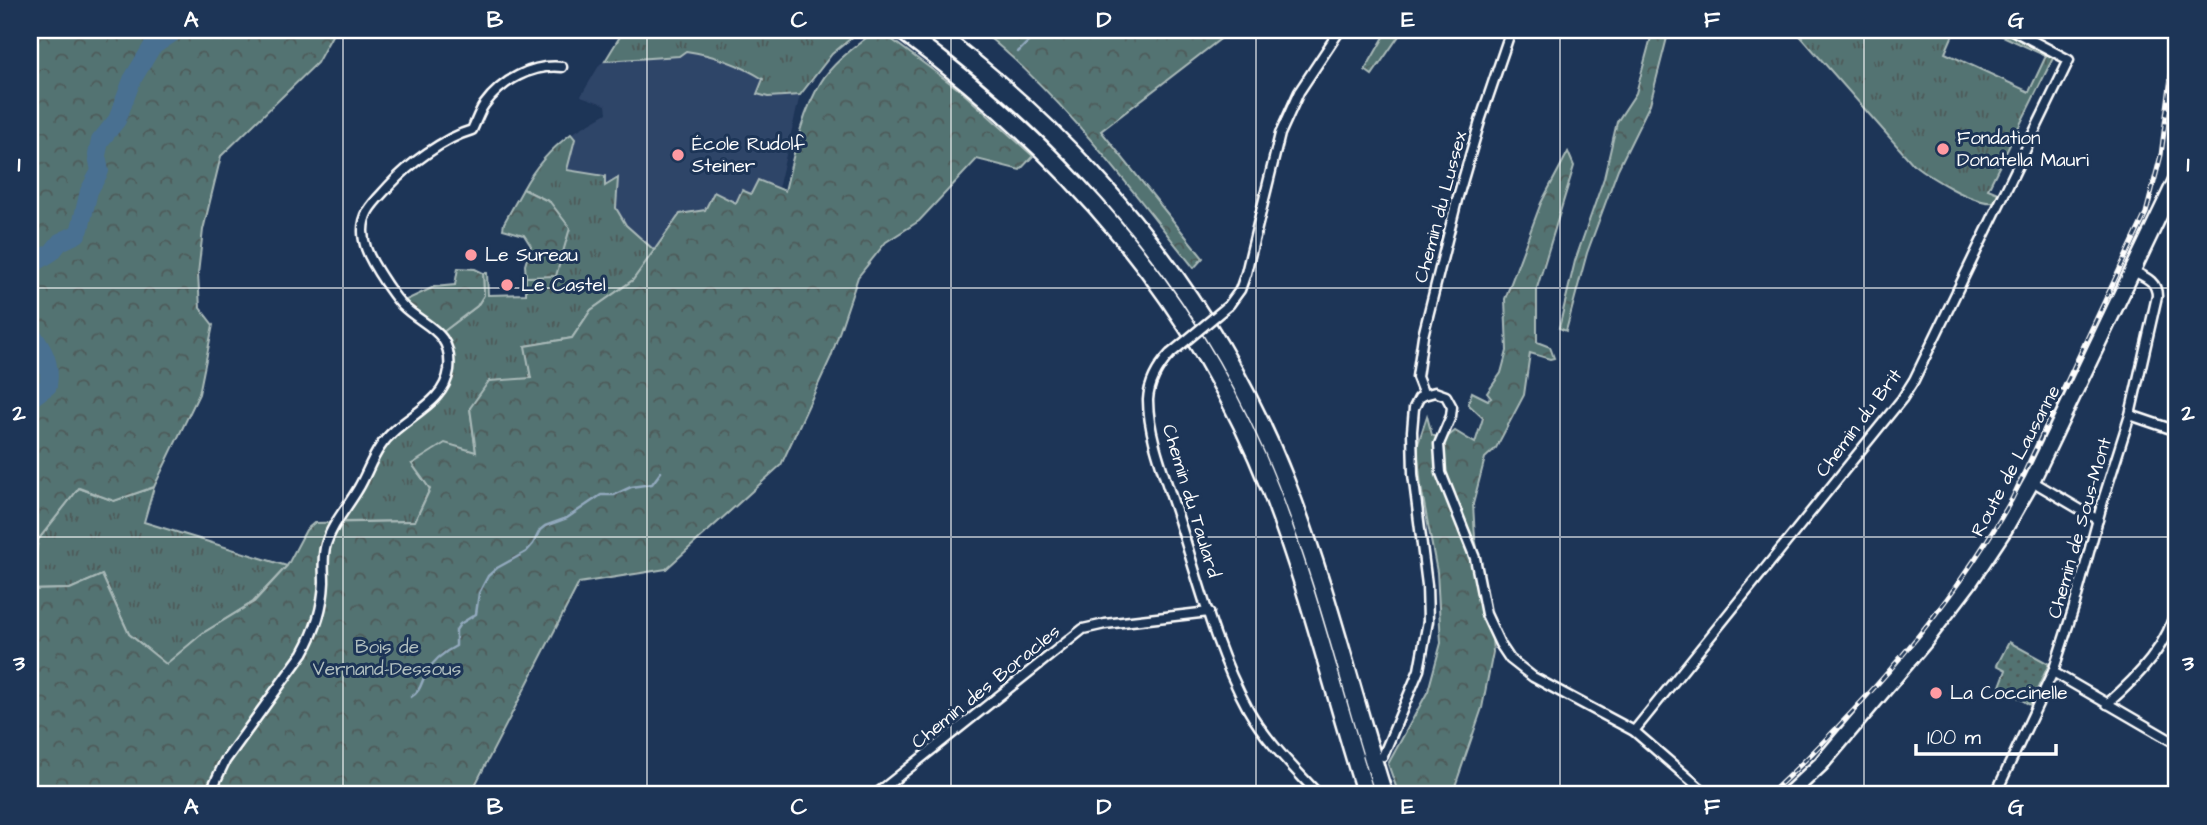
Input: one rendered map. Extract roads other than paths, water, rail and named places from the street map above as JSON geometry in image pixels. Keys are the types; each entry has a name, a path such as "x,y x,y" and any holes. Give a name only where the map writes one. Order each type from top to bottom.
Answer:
{"highway":[{"path":"901,30 983,94 1046,151 1112,223 1144,264 1202,351 1239,418 1270,490 1292,551 1366,795"},
{"path":"932,30 995,80 1059,138 1123,208 1175,275 1217,341 1254,410 1286,483 1313,558 1384,795"}],"main road":[{"name":"Route de Lausanne","path":"1788,795 1821,764 1925,641 1992,548 2032,481 2175,188"}],"street":[{"name":"Chemin du Taulard","path":"1319,795 1272,743 1250,711 1230,673 1157,451 1148,397 1156,370 1170,354 1229,305 1240,290 1280,134 1299,92 1340,30"},
{"name":"Chemin du Lussex","path":"1383,756 1419,670 1428,621 1427,585 1416,508 1412,452 1414,408 1424,394 1417,377 1423,336 1457,200 1511,30"},
{"name":"Chemin du Brit","path":"1634,731 1906,394 2069,60 2012,30"},
{"path":"209,795 225,761 303,653 312,636 322,600 325,547 379,448 391,432 435,399 446,385 448,351 440,334 400,304 367,254 363,240 368,211 401,173 439,146 472,130 483,107 510,81 530,70 550,66 562,67"},
{"name":"Chemin de Sous-Mont","path":"1995,795 2053,672 2130,415 2157,296 2153,282 2133,271"},
{"path":"1424,394 1435,392 1446,396 1451,402 1452,411 1439,444 1441,473 1475,558 1486,614 1510,659 1533,677 1634,731 1708,795"},
{"path":"2130,415 2177,431"},
{"path":"2032,481 2098,520"},
{"path":"2107,704 2130,684 2164,642 2177,604"},
{"name":"Chemin des Boracles","path":"876,795 1083,629 1209,611"},
{"path":"2053,672 2177,744"}],"waterway":[{"path":"30,268 52,252 60,242 77,234 89,191 100,171 97,155 100,141 117,120 132,80 152,47 177,30"},
{"path":"1018,52 1040,30"},
{"path":"30,331 39,344 49,370 48,386 30,399"},
{"path":"411,697 419,689 432,665 456,646 456,630 460,624 476,614 479,593 488,576 526,552 545,526 567,518 601,495 614,495 631,487 652,484 661,472"}],"railway":[{"path":"1769,795 1838,727 1902,656 1960,580 2012,499 2146,213 2161,155 2177,30"}],"place":[{"name":"Fondation Donatella Mauri","path":"1943,149"},
{"name":"École Rudolf Steiner","path":"678,155"},
{"name":"Le Sureau","path":"471,255"},
{"name":"Le Castel","path":"507,285"},
{"name":"La Coccinelle","path":"1936,693"}],"park label":[{"name":"Bois de Vernand-Dessous","path":"387,658"}]}
